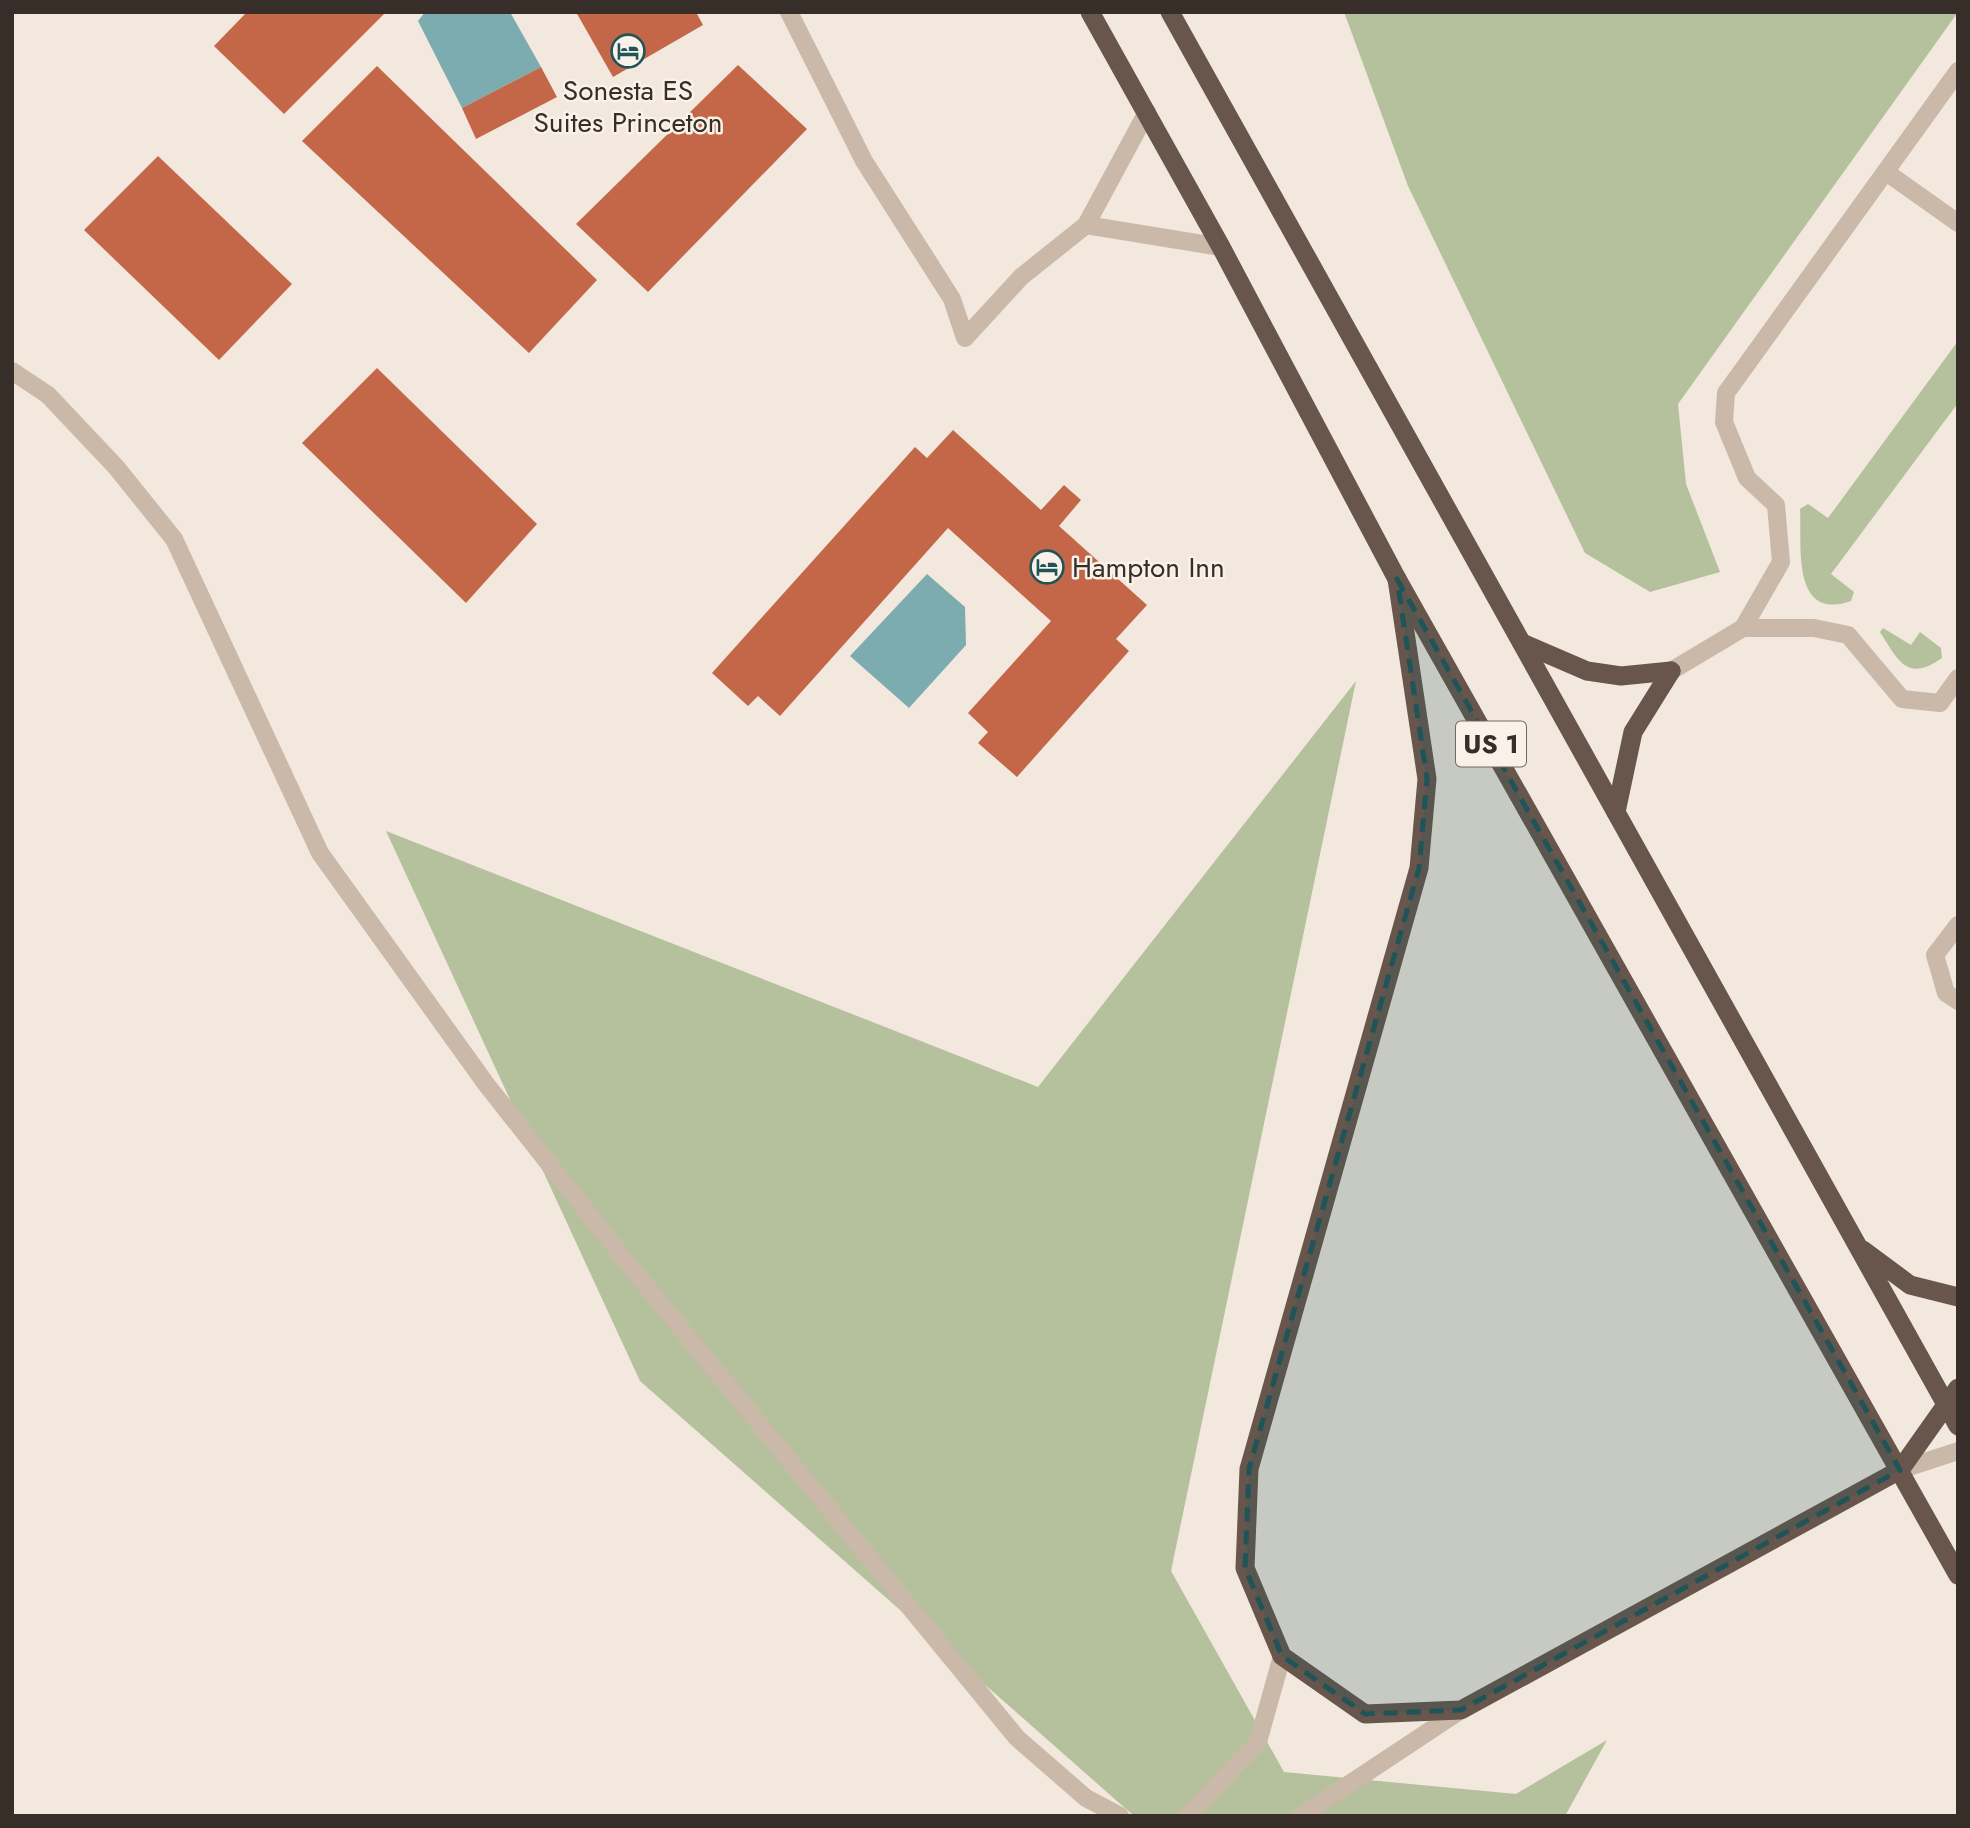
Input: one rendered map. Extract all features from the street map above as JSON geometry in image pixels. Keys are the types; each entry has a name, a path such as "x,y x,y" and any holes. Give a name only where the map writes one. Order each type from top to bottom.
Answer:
{"highway":[{"name":"US 1","path":"1090,12 1222,247 1397,579 1958,1575"},
{"name":"US 1","path":"1170,12 1958,1426"},
{"path":"1397,579 1427,779 1419,868 1249,1469 1245,1568 1282,1656 1365,1714 1461,1710 1900,1471 1958,1388"},
{"path":"1522,643 1587,671 1621,676 1671,671"},
{"path":"1616,812 1633,732 1671,671"},
{"path":"1857,1245 1910,1286 1958,1297"}],"street":[{"path":"789,12 864,161 952,299 965,338 1021,277 1086,225 1147,112"},
{"path":"1671,671 1743,628 1781,562 1776,505 1747,478 1724,422 1726,393 1958,71"},
{"path":"1886,172 1958,223"},
{"path":"1086,225 1222,247"},
{"path":"12,371 48,395 116,467 174,539 320,853 486,1084 629,1265 1017,1738 1086,1798 1120,1816"},
{"path":"1743,628 1814,628 1848,635 1902,699 1940,703 1958,678"},
{"path":"1958,925 1935,955 1946,993 1958,1001"},
{"path":"1900,1471 1958,1451"},
{"path":"1187,1816 1258,1742 1282,1656"},
{"path":"1301,1816 1461,1710"}],"highlighted area":[{"path":"1397,579 1900,1470 1461,1710 1365,1714 1282,1656 1245,1568 1249,1469 1419,868 1427,779"}],"green space":[{"path":"1344,12 1958,12 1678,404 1686,484 1720,572 1650,592 1585,553 1408,186"},
{"path":"1958,341 1958,403 1831,574 1854,592 1851,601 1832,605 1818,601 1809,591 1804,576 1800,509 1808,504 1828,518"},
{"path":"1883,628 1911,645 1920,632 1941,648 1942,658 1920,668 1905,665 1880,632"},
{"path":"1356,681 1171,1571 1284,1772 1516,1794 1607,1740 1565,1816 1134,1816 640,1381 386,831 1038,1087"}],"water":[{"path":"425,12 510,12 541,67 462,108 418,21"},
{"path":"927,574 965,607 966,645 909,708 850,656"}],"building":[{"path":"247,12 386,12 284,114 214,46"},
{"name":"Sonesta ES Suites Princeton","path":"576,12 696,12 703,25 613,77"},
{"path":"738,65 807,129 648,292 576,224"},
{"path":"377,66 597,280 529,353 302,141"},
{"path":"541,67 557,97 476,139 462,108"},
{"path":"158,156 292,284 219,360 84,230"},
{"path":"377,368 537,524 466,603 302,443"},
{"name":"Hampton Inn","path":"953,430 1041,510 1064,485 1081,500 1059,526 1147,605 1116,639 1129,651 1017,777 978,743 988,732 968,713 1051,621 948,528 780,716 758,696 748,706 712,673 915,447 927,458"}],"place":[{"name":"Sonesta ES Suites Princeton","path":"628,51"},
{"name":"Hampton Inn","path":"1047,567"}]}
